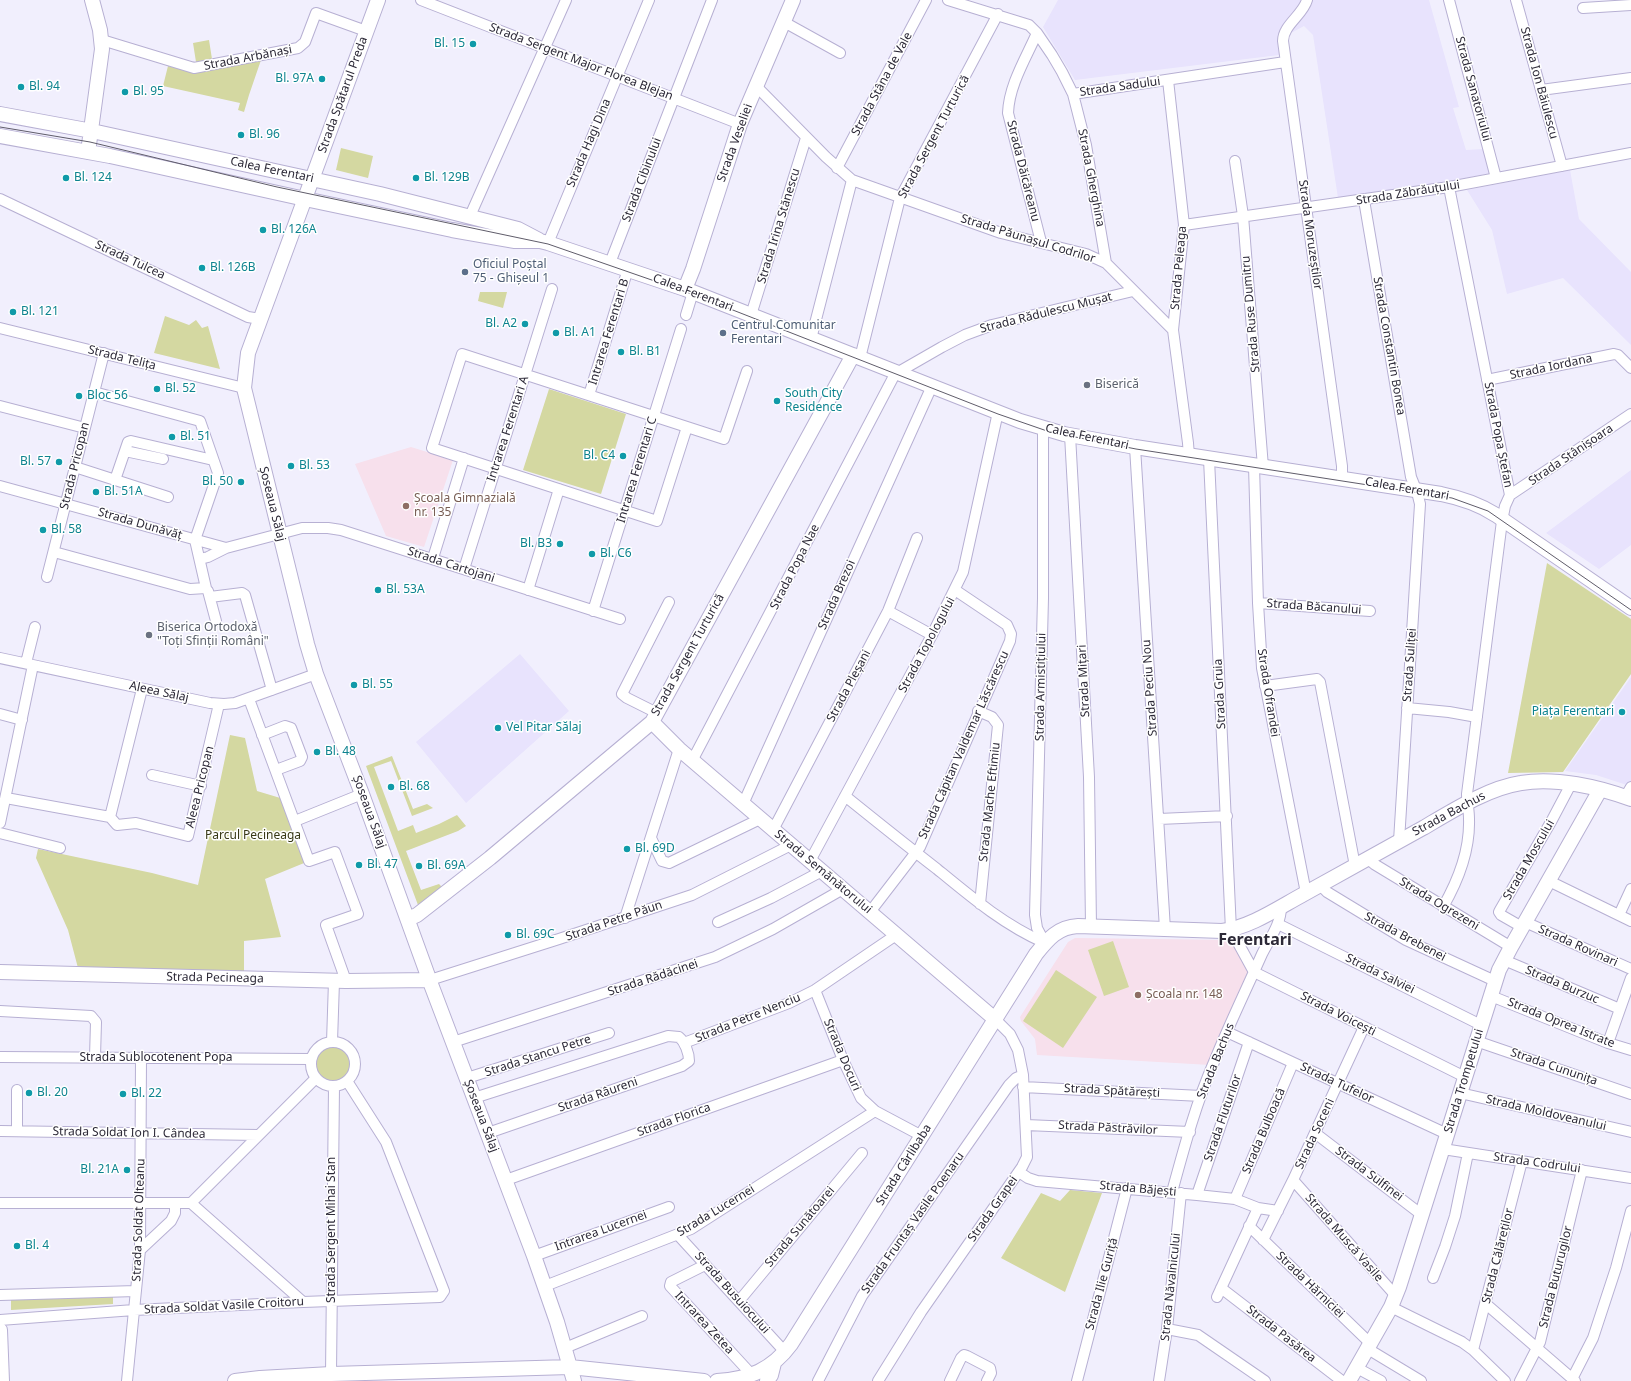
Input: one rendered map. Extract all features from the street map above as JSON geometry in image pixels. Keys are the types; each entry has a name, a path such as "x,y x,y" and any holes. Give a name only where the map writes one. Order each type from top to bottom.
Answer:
{"street":[{"path":"88,152 92,131 102,40 92,0"},
{"name":"Strada Spătarul Preda","path":"309,189 378,0"},
{"name":"Strada Sergent Major Florea Blejan","path":"422,0 740,124"},
{"path":"470,216 566,0"},
{"name":"Strada Hagi Dina","path":"544,242 649,0"},
{"name":"Strada Cibinului","path":"610,263 712,0"},
{"name":"Strada Veseliei","path":"689,291 693,269 740,124 793,0"},
{"name":"Strada Stâna de Vale","path":"837,168 926,0"},
{"name":"Strada Sadului","path":"948,0 998,14 1026,23 1033,27 1062,72 1073,94 1285,62"},
{"name":"Strada Moruzeștilor","path":"1307,0 1304,8 1283,35 1285,62 1342,466 1342,478"},
{"name":"Strada Sanatoriului","path":"1449,0 1496,178"},
{"name":"Strada Ion Băiulescu","path":"1516,0 1562,166"},
{"path":"1583,8 1631,4"},
{"name":"Strada Arbănași","path":"102,40 194,68 294,49 302,45 304,42 316,13 366,31"},
{"name":"Strada Sergent Turturică","path":"408,919 417,915 490,858 654,717 856,356 900,198 998,14"},
{"path":"784,22 840,53"},
{"name":"Strada Dăicăreanu","path":"1038,33 1009,100 1008,113 1041,242"},
{"path":"1541,90 1631,78"},
{"name":"Strada Peleaga","path":"1168,80 1184,225 1172,330 1188,443 1188,456"},
{"name":"Strada Păunașul Codrilor","path":"756,86 806,138 837,168 852,180 1001,233 1086,254 1106,263 1172,330"},
{"name":"Strada Gherghina","path":"1073,94 1086,145 1106,263"},
{"name":"Calea Ferentari","path":"0,114 92,131 309,189 444,229 515,242 544,242"},
{"name":"Calea Ferentari","path":"0,136 193,173 309,189 470,216 518,229 544,242 628,269 689,291 1043,429 1188,456 1342,478 1462,499 1486,509 1502,519 1631,608"},
{"name":"Strada Irina Stănescu","path":"751,315 806,138"},
{"name":"Strada Zăbrăuțului","path":"1184,225 1449,187 1631,153"},
{"name":"Strada Ruse Dumitru","path":"1235,161 1243,216 1259,467"},
{"path":"811,339 852,180"},
{"name":"Strada Popa Ștefan","path":"1443,907 1456,881 1466,849 1469,827 1467,794 1502,519 1510,495 1449,187"},
{"name":"Șoseaua Sălaj","path":"309,189 248,353 244,388 306,644 545,1286 574,1381"},
{"name":"Strada Tulcea","path":"0,199 248,317 260,319"},
{"name":"Strada Constantin Bonea","path":"1364,200 1411,476 1416,490"},
{"name":"Intrarea Ferentari B","path":"589,395 628,269"},
{"name":"Intrarea Ferentari A","path":"464,569 552,289"},
{"path":"686,315 689,291"},
{"name":"Strada Rădulescu Mușat","path":"897,372 965,335 992,325 1133,291"},
{"name":"Strada Telița","path":"0,328 244,388"},
{"name":"Intrarea Ferentari C","path":"593,610 681,329"},
{"name":"Strada Pricopan","path":"47,577 104,354"},
{"path":"687,427 657,521 432,448 462,354 724,439 747,371"},
{"name":"Strada Iordana","path":"1487,380 1614,354 1618,355 1631,368"},
{"name":"Strada Popa Nae","path":"692,761 739,674 889,383 897,372"},
{"name":"Strada Brezoi","path":"743,804 932,386"},
{"path":"94,392 200,421 218,473 195,540 216,621"},
{"path":"0,406 85,428"},
{"name":"Strada Topologului","path":"810,860 846,796 956,590 967,562 998,412"},
{"name":"Strada Stânișoara","path":"1510,495 1631,414"},
{"name":"Strada Armistițiului","path":"1043,429 1043,598 1035,915 1037,928 1043,946"},
{"name":"Strada Mițari","path":"1070,435 1089,770 1091,926"},
{"path":"114,480 128,442 131,440 213,460"},
{"name":"Strada Peciu Nou","path":"1136,447 1164,929"},
{"path":"125,451 163,459"},
{"path":"432,558 464,458"},
{"name":"Strada Gruia","path":"1209,459 1227,816 1231,930"},
{"path":"75,467 168,497"},
{"name":"Strada Ofrandei","path":"1259,467 1258,603 1262,668 1306,893"},
{"name":"Strada Dunăvăț","path":"0,486 226,548 279,534"},
{"path":"528,590 559,489"},
{"name":"Strada Suliței","path":"1399,841 1420,504 1416,490"},
{"name":"Strada Cartojani","path":"279,534 302,528 328,528 353,533 620,619"},
{"name":"Strada Pleșani","path":"773,830 888,611 917,538"},
{"path":"200,559 226,548"},
{"path":"54,552 190,589 208,592 243,594 272,690"},
{"name":"Strada Căpitan Valdemar Lăscărescu","path":"870,912 916,853 1010,641 1010,630 1004,622 956,590"},
{"path":"654,717 622,694 669,602"},
{"name":"Strada Băcanului","path":"1258,603 1370,611"},
{"path":"888,611 932,635"},
{"path":"0,823 22,720 35,627"},
{"name":"Aleea Sălaj","path":"0,658 219,704 235,703 248,699 316,674"},
{"path":"1265,686 1317,679 1320,682 1355,866"},
{"path":"110,817 142,689"},
{"path":"248,699 295,820 309,861 335,852 358,914 326,925 340,981 332,1042"},
{"name":"Aleea Pricopan","path":"6,798 110,817 117,825 136,823 188,836 219,704"},
{"path":"1407,708 1449,712 1477,717"},
{"name":"Strada Mache Eftimiu","path":"978,711 992,717 998,725 980,904"},
{"path":"0,714 22,720"},
{"name":"Strada Semănătorului","path":"654,717 679,749 692,761 996,1020"},
{"path":"262,735 285,726 291,728 302,757 300,761 276,770"},
{"path":"625,918 679,749"},
{"path":"152,775 200,786"},
{"name":"Strada Bachus","path":"1231,930 1268,914 1467,803 1497,790 1522,783 1540,781 1571,784 1629,794"},
{"name":"Strada Moscului","path":"1523,925 1501,915 1499,912 1571,784"},
{"name":"Strada Trompetului","path":"1349,1381 1394,1302 1495,981 1510,947 1600,790"},
{"path":"295,820 362,794"},
{"path":"846,796 980,904 1009,925 1043,946 1054,934 1072,926 1222,931 1231,930 1254,972"},
{"path":"1158,819 1227,816"},
{"path":"651,838 662,862 669,863 760,819"},
{"path":"0,833 60,848"},
{"name":"Strada Petre Păun","path":"430,980 625,918 692,894 791,845"},
{"name":"Strada Ogrezeni","path":"1368,858 1374,864 1510,947"},
{"path":"718,922 771,898 822,871"},
{"path":"1549,881 1631,921"},
{"name":"Strada Brebenei","path":"1320,885 1327,892 1406,940 1495,981"},
{"name":"Strada Rădăcinei","path":"453,1042 715,957 773,928 843,889"},
{"path":"1619,915 1631,889"},
{"name":"Strada Bachus","path":"1177,1192 1190,1132 1201,1096 1227,1032 1271,935 1278,924 1281,915 1281,907"},
{"path":"1268,914 1271,935"},
{"name":"Strada Salviei","path":"1278,924 1482,1025"},
{"name":"Strada Rovinari","path":"1523,925 1631,969"},
{"name":"Strada Petre Nenciu","path":"474,1098 668,1036 678,1037 684,1043 789,1003 815,990 896,935"},
{"name":"Strada Cârlibaba","path":"767,1381 771,1375 774,1363 785,1352 1043,946"},
{"name":"Strada Burzuc","path":"1504,960 1620,1009"},
{"name":"Strada Pecineaga","path":"0,972 340,981 430,980"},
{"name":"Strada Voicești","path":"1254,972 1465,1077"},
{"path":"1608,1043 1631,978"},
{"name":"Strada Docuri","path":"815,990 843,1060 861,1098 875,1111 922,1136"},
{"name":"Strada Oprea Istrate","path":"1491,996 1608,1043 1631,1050"},
{"path":"0,1011 91,1016 96,1022 95,1057"},
{"name":"Strada Grapei","path":"878,1381 921,1312 1019,1172 1027,1157 1023,1075 1016,1045 1010,1034 996,1020"},
{"name":"Strada Soceni","path":"1263,1240 1293,1180 1364,1027"},
{"name":"Strada Tufelor","path":"1227,1032 1447,1134"},
{"name":"Strada Stancu Petre","path":"467,1078 609,1033"},
{"name":"Strada Cununița","path":"1476,1041 1631,1094"},
{"path":"332,1042 345,1045 354,1056 354,1069 347,1081 341,1085 334,1086 321,1082 316,1078 311,1066 311,1059 314,1052 325,1043 332,1042"},
{"name":"Strada Fluturilor","path":"1197,1195 1250,1042"},
{"name":"Strada Râureni","path":"488,1133 682,1066 689,1061 684,1043"},
{"name":"Strada Sublocotenent Popa","path":"0,1057 311,1059"},
{"name":"Strada Soldat Olteanu","path":"127,1381 140,1250 142,1134 141,1058"},
{"name":"Strada Florica","path":"506,1180 843,1060"},
{"name":"Strada Bulboacă","path":"1235,1199 1294,1063"},
{"name":"Strada Fruntaș Vasile Poenaru","path":"818,1381 862,1296 1009,1085 1016,1078 1023,1075"},
{"path":"191,1203 316,1078"},
{"name":"Strada Soldat Vasile Croitoru","path":"0,1320 134,1310 303,1302 437,1298 443,1295 444,1290 386,1142 347,1081"},
{"name":"Strada Sergent Mihai Stan","path":"331,1374 334,1086"},
{"name":"Strada Spătărești","path":"1024,1087 1201,1096"},
{"path":"17,1090 17,1131"},
{"name":"Strada Moldoveanului","path":"1460,1093 1631,1132"},
{"name":"Strada Lucernei","path":"545,1286 678,1235 875,1111"},
{"name":"Strada Păstrăvilor","path":"1026,1125 1190,1132"},
{"name":"Strada Soldat Ion I. Cândea","path":"0,1131 258,1135"},
{"name":"Strada Sulfinei","path":"1315,1133 1422,1215"},
{"name":"Strada Codrului","path":"1443,1149 1631,1178"},
{"name":"Strada Sunătoarei","path":"739,1301 862,1153"},
{"path":"1433,1278 1445,1248 1455,1216 1468,1153"},
{"name":"Strada Călăreților","path":"1473,1350 1522,1161"},
{"name":"Strada Buturugilor","path":"1520,1381 1537,1349 1582,1170"},
{"name":"Strada Băjești","path":"1019,1172 1032,1180 1037,1181 1177,1192 1235,1199 1258,1208"},
{"name":"Strada Muscă Vasile","path":"1293,1180 1394,1302"},
{"name":"Strada Ilie Guriță","path":"1077,1381 1127,1188"},
{"name":"Strada Năvalnicului","path":"1159,1381 1167,1329 1177,1192"},
{"path":"0,1203 191,1203 303,1302"},
{"path":"140,1250 172,1221 175,1203"},
{"name":"Intrarea Lucernei","path":"534,1256 668,1207"},
{"path":"1258,1208 1278,1211"},
{"name":"Strada Pasărea","path":"1258,1208 1219,1292 1342,1381"},
{"path":"1486,1304 1573,1380 1593,1338 1616,1268 1631,1211"},
{"name":"Strada Hărniciei","path":"1249,1226 1370,1346 1421,1381"},
{"name":"Strada Busuiocului","path":"678,1235 785,1352"},
{"name":"Intrarea Zetea","path":"705,1265 671,1282 670,1286 752,1375"},
{"name":"Strada Soldat Vasile Croitoru","path":"0,1295 136,1291"},
{"path":"1394,1302 1473,1350 1505,1381"},
{"path":"565,1348 642,1316"},
{"path":"1167,1329 1198,1335 1265,1381"},
{"path":"0,1330 2,1381"},
{"path":"950,1381 961,1358 964,1355 990,1368 987,1381"},
{"path":"717,1381 752,1375 774,1363"},
{"path":"235,1381 279,1379 331,1374 570,1367 704,1381"},
{"path":"1357,1368 1381,1381"}],"shaded area":[{"path":"1058,0 1429,0 1459,107 1453,108 1466,150 1483,149 1491,173 1338,198 1313,35 1304,26 1278,40 1279,55 1075,80 1043,27"},
{"path":"1570,170 1579,219 1631,272 1631,345 1563,278 1507,294 1492,230 1467,190"},
{"name":"Școala Gimnazială nr. 135","path":"411,447 453,460 424,547 386,536 355,464"},
{"path":"1631,470 1631,545 1599,569 1546,533"},
{"path":"520,654 569,711 466,803 416,742"},
{"name":"Piața Ferentari","path":"1631,677 1630,786 1596,775 1565,771"},
{"name":"Școala nr. 148","path":"1075,938 1233,940 1253,974 1210,1065 1037,1055 1035,1039 1021,1021 1020,1017 1068,942"}],"green space":[{"path":"209,40 212,59 196,62 193,43"},
{"path":"261,60 244,112 238,110 240,103 163,86 168,66 194,73"},
{"path":"341,148 373,156 368,178 336,170"},
{"path":"480,292 507,292 503,308 478,301"},
{"path":"165,316 189,325 196,320 202,328 208,326 220,369 154,353"},
{"path":"549,389 626,414 601,494 523,470"},
{"path":"1547,563 1631,619 1631,674 1563,772 1508,773"},
{"name":"Parcul Pecineaga","path":"230,735 245,738 257,791 287,800 309,861 265,879 281,937 244,941 244,971 78,968 68,930 36,858 38,849 152,873 198,885"},
{"path":"392,756 413,809 427,804 433,808 412,816 391,761 374,767 398,831 413,825 416,833 457,815 466,826 458,831 406,851 421,890 439,884 445,890 418,905 366,766"},
{"path":"1113,941 1129,987 1104,996 1088,950"},
{"path":"1056,970 1097,997 1063,1048 1023,1021"},
{"path":"333,1044 341,1046 347,1050 351,1056 353,1064 351,1072 347,1078 341,1082 333,1084 325,1082 319,1078 315,1072 313,1064 315,1056 319,1050 325,1046"},
{"path":"1070,1190 1102,1193 1065,1292 1001,1258 1041,1193 1060,1201"},
{"path":"113,1294 113,1304 11,1310 11,1298"}],"tram line":[{"path":"0,127 90,142 277,187 548,244 692,294 998,414 1050,432 1136,449 1452,498 1488,511 1631,610"}],"place":[{"name":"Bl. 15","path":"473,44"},
{"name":"Bl. 97A","path":"322,79"},
{"name":"Bl. 94","path":"21,87"},
{"name":"Bl. 95","path":"125,92"},
{"name":"Bl. 96","path":"241,135"},
{"name":"Bl. 124","path":"66,178"},
{"name":"Bl. 129B","path":"416,178"},
{"name":"Bl. 126A","path":"263,230"},
{"name":"Bl. 126B","path":"202,268"},
{"name":"Oficiul Poștal 75 - Ghișeul 1","path":"465,272"},
{"name":"Bl. 121","path":"13,312"},
{"name":"Bl. A2","path":"525,324"},
{"name":"Bl. A1","path":"556,333"},
{"name":"Centrul Comunitar Ferentari","path":"723,333"},
{"name":"Bl. B1","path":"621,352"},
{"name":"Biserică","path":"1087,385"},
{"name":"Bl. 52","path":"157,389"},
{"name":"Bloc 56","path":"79,396"},
{"name":"South City Residence","path":"777,401"},
{"name":"Bl. 51","path":"172,437"},
{"name":"Bl. C4","path":"623,456"},
{"name":"Bl. 57","path":"59,462"},
{"name":"Bl. 53","path":"291,466"},
{"name":"Bl. 50","path":"241,482"},
{"name":"Bl. 51A","path":"96,492"},
{"name":"Școala Gimnazială nr. 135","path":"406,506"},
{"name":"Bl. 58","path":"43,530"},
{"name":"Bl. B3","path":"560,544"},
{"name":"Bl. C6","path":"592,554"},
{"name":"Bl. 53A","path":"378,590"},
{"name":"Biserica Ortodoxă \"Toți Sfinții Români\"","path":"149,635"},
{"name":"Bl. 55","path":"354,685"},
{"name":"Piața Ferentari","path":"1622,712"},
{"name":"Vel Pitar Sălaj","path":"498,728"},
{"name":"Bl. 48","path":"317,752"},
{"name":"Bl. 68","path":"391,787"},
{"name":"Bl. 69D","path":"627,849"},
{"name":"Bl. 47","path":"359,865"},
{"name":"Bl. 69A","path":"419,866"},
{"name":"Bl. 69C","path":"508,935"},
{"name":"Școala nr. 148","path":"1138,995"},
{"name":"Bl. 20","path":"29,1093"},
{"name":"Bl. 22","path":"123,1094"},
{"name":"Bl. 21A","path":"127,1170"},
{"name":"Bl. 4","path":"17,1246"}],"district":[{"name":"Ferentari","path":"1255,940"}]}
